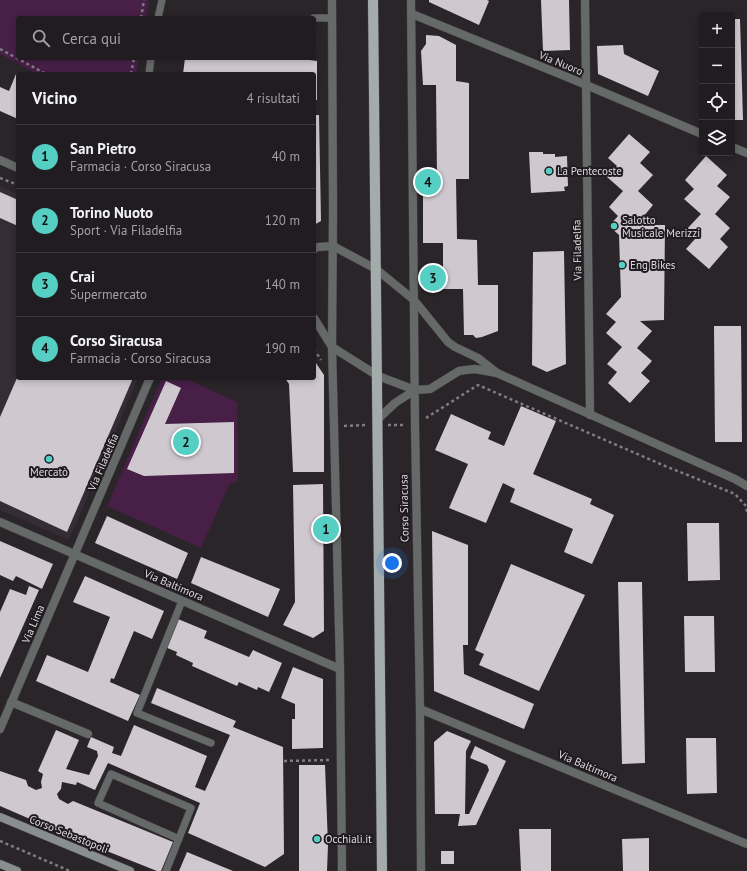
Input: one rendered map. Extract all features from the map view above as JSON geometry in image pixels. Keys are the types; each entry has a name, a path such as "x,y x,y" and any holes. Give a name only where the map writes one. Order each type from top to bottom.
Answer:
{"main road":[{"path":"374,0 382,871"},
{"name":"Corso Sebastopoli","path":"0,817 130,871"},
{"path":"0,864 17,871"}],"street":[{"path":"332,0 332,347 340,669 342,871"},
{"name":"Corso Siracusa","path":"411,0 415,425 422,871"},
{"name":"Via Filadelfia","path":"585,0 590,415"},
{"name":"Via Nuoro","path":"412,14 699,133"},
{"path":"735,148 747,153"},
{"path":"0,160 16,167"},
{"path":"316,248 333,246 376,269 414,300 448,342 478,358 497,373 735,479 747,486"},
{"path":"316,321 332,347 378,376 415,390 430,389 459,371 475,370 497,373"},
{"name":"Via Filadelfia","path":"75,555 149,380"},
{"path":"378,419 395,403 415,390"},
{"name":"Via Baltimora","path":"0,522 340,669"},
{"name":"Via Lima","path":"0,729 75,555"},
{"path":"12,702 88,734"},
{"name":"Via Baltimora","path":"420,709 747,844"}],"lane":[{"path":"158,16 162,0"},
{"path":"316,18 332,18"},
{"path":"149,72 151,60"},
{"path":"182,601 137,713 211,743"},
{"path":"166,871 179,839 191,808 111,774 98,803 179,839"}],"path":[{"path":"141,16 144,0"},
{"path":"0,49 16,58"},
{"path":"20,60 42,72"},
{"path":"131,72 134,60"},
{"path":"0,178 16,185"},
{"path":"415,425 478,385 665,466 735,494 746,506 747,512"},
{"path":"284,761 341,760"},
{"path":"0,841 70,871"}],"shaded area":[{"path":"0,0 149,0 146,16 16,16 16,60 139,60 136,72 33,72 0,54"},
{"name":"Mercatò","path":"0,186 16,193 16,380 137,380 69,540 0,510"},
{"path":"161,380 188,380 237,402 238,482 230,483 201,548 107,506"}],"building":[{"path":"429,0 489,1 479,25 429,2"},
{"path":"541,0 569,0 570,50 543,51"},
{"path":"735,19 740,19 743,120 735,120"},
{"path":"426,35 439,36 456,45 456,81 469,83 469,179 456,179 457,239 477,240 478,285 498,285 498,331 482,337 476,338 473,335 464,335 463,289 443,289 443,243 423,243 423,179 437,178 436,85 423,85 421,51 426,44"},
{"path":"623,45 624,54 659,71 648,96 598,74 597,46"},
{"path":"185,60 317,61 317,100 316,72 183,72"},
{"path":"16,74 16,118 0,111 0,87 9,91"},
{"path":"316,115 319,115 321,221 316,224"},
{"path":"629,134 650,152 640,163 653,175 638,191 653,205 643,217 651,225 665,225 664,320 640,321 652,331 637,348 652,361 641,373 650,381 630,403 608,383 617,372 607,364 622,347 606,333 616,322 606,314 621,297 619,235 609,226 618,216 609,207 623,191 607,177 617,166 608,158"},
{"name":"La Pentecoste","path":"529,152 555,154 555,157 567,156 568,186 564,187 565,191 531,193"},
{"path":"706,156 727,175 717,186 730,197 715,214 730,228 720,239 728,247 709,269 686,249 695,239 686,230 701,214 684,199 694,189 685,180"},
{"path":"0,192 16,199 16,225 0,218"},
{"path":"564,251 566,364 547,372 532,365 533,252"},
{"path":"714,326 741,326 742,442 715,442"},
{"path":"316,363 324,375 324,472 293,472 289,384 286,380 316,380"},
{"name":"Mercatò","path":"16,380 132,380 67,532 0,501 0,417"},
{"path":"166,381 181,388 165,424 234,422 234,473 144,476 127,469"},
{"path":"521,406 556,421 533,474 592,499 590,504 614,515 592,564 564,552 573,529 510,502 515,489 503,483 486,523 449,508 468,464 435,450 451,414 491,432 488,439 504,446"},
{"path":"323,484 324,631 313,638 283,625 295,602 293,485"},
{"path":"107,516 188,553 177,579 95,543"},
{"path":"687,523 719,523 720,580 688,581"},
{"path":"432,531 468,545 468,645 463,645 464,674 534,704 524,729 434,691"},
{"path":"0,541 53,564 42,589 16,576 13,581 0,575"},
{"path":"201,557 280,589 268,617 191,583"},
{"path":"511,564 585,595 539,691 479,665 484,654 475,650"},
{"path":"85,576 164,611 152,639 134,631 114,679 111,678 110,682 140,695 128,721 36,681 47,655 88,672 110,617 73,602"},
{"path":"618,582 642,582 645,763 622,764"},
{"path":"29,586 39,590 0,678 0,612 10,589 26,595"},
{"path":"684,616 714,616 715,672 685,672"},
{"path":"178,619 207,631 204,638 249,657 253,650 282,663 269,692 258,687 257,690 239,682 237,686 192,666 193,663 176,655 177,652 165,647"},
{"path":"293,667 323,679 323,748 292,749 292,719 295,719 295,704 281,698"},
{"path":"157,688 236,721 233,727 283,747 284,854 265,867 188,833 200,803 108,763 95,790 77,782 76,785 62,782 61,789 57,794 59,799 68,804 73,801 173,842 161,871 157,871 74,838 0,806 0,771 26,780 28,786 36,790 42,788 41,782 43,774 38,771 56,730 79,740 66,769 89,775 98,756 97,751 87,747 91,737 114,747 112,753 121,756 134,725 207,756 195,787 205,791 230,735 151,703"},
{"path":"447,731 471,741 466,751 465,814 469,814 489,770 487,765 470,758 475,746 506,761 476,825 458,826 460,814 435,814 434,742"},
{"path":"686,738 716,738 717,793 687,794"},
{"path":"299,765 325,765 328,845 327,871 299,871"},
{"path":"519,829 551,829 551,871 521,871"},
{"path":"649,838 649,871 623,871 622,839"},
{"path":"441,851 454,851 454,864 441,864"},
{"path":"187,852 233,871 179,871"}],"place":[{"name":"La Pentecoste","path":"549,171"},
{"name":"Corso Siracusa","path":"428,182"},
{"name":"Salotto Musicale Merizzi","path":"614,226"},
{"name":"Eng Bikes","path":"622,265"},
{"name":"Crai","path":"433,278"},
{"name":"Torino Nuoto","path":"186,442"},
{"name":"Mercatò","path":"49,459"},
{"name":"San Pietro","path":"326,529"},
{"name":"Occhiali.it","path":"317,839"}]}
